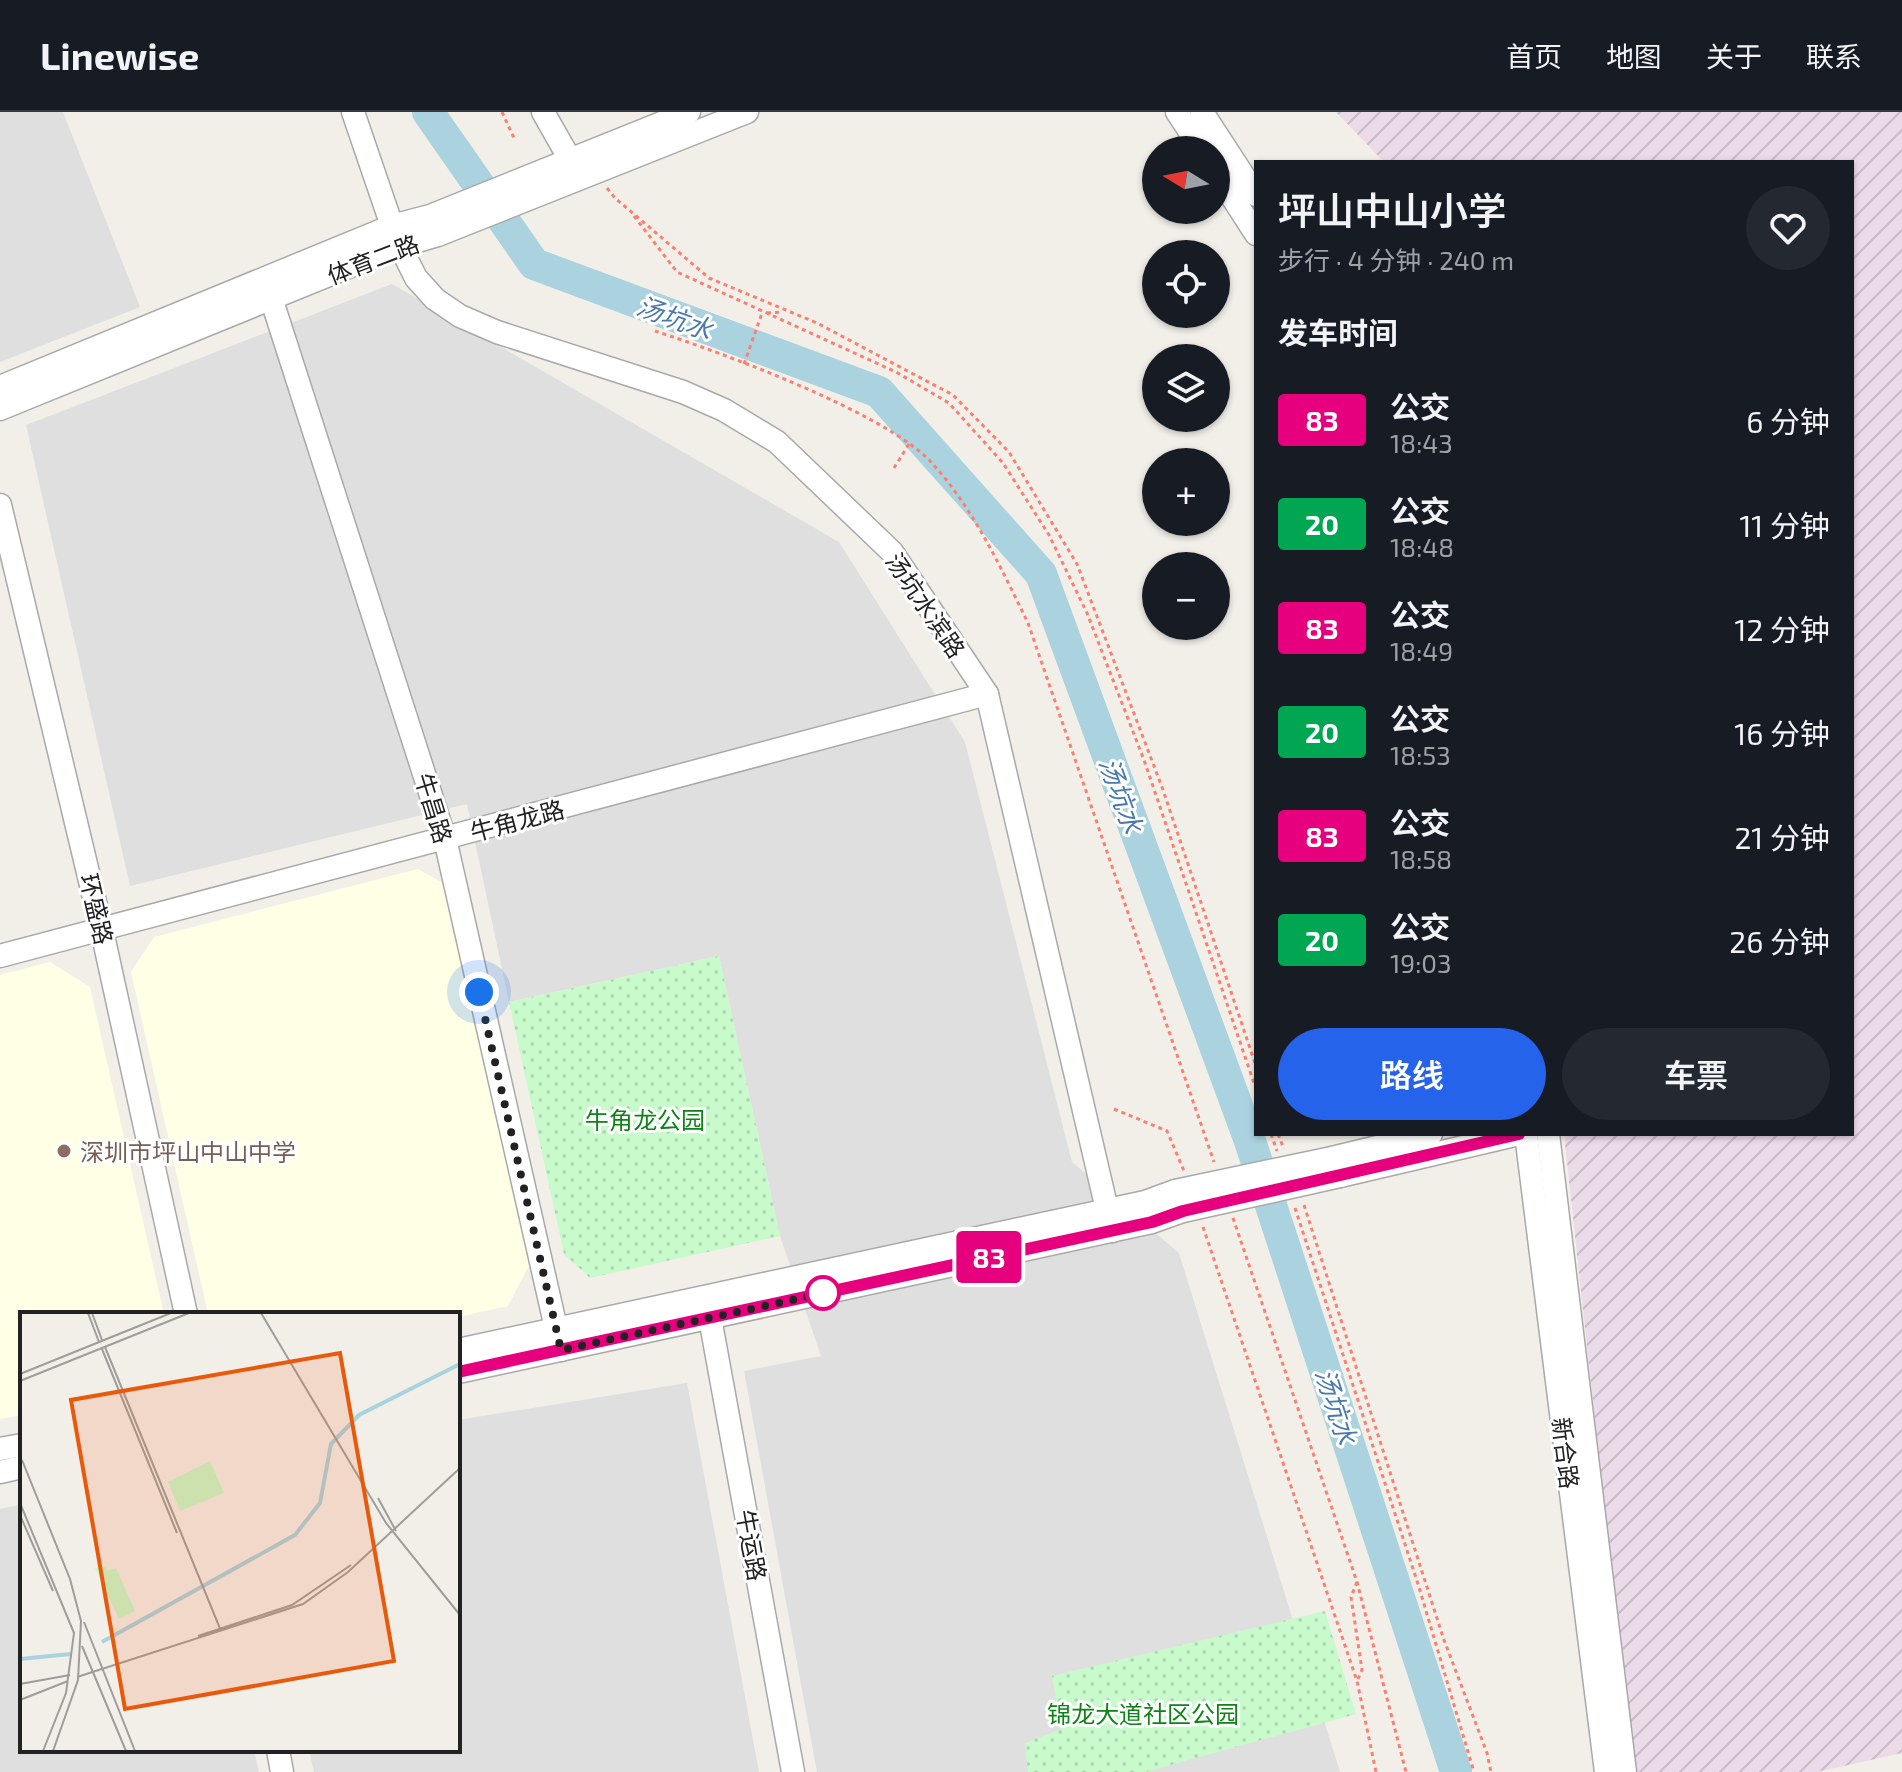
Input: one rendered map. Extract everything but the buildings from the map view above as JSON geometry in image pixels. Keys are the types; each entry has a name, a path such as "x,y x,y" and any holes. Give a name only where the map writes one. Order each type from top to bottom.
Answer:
{"street":[{"name":"汤坑水滨路","path":"353,112 396,236 416,278 435,299 460,316 497,332 683,392 724,410 777,442 892,552 987,694 1109,1220"},
{"path":"543,112 584,172"},
{"name":"体育二路","path":"584,172 689,112"},
{"name":"体育二路","path":"0,387 268,288 396,236 747,112"},
{"path":"1177,112 1193,136"},
{"path":"1202,112 1254,192"},
{"path":"1230,194 1254,231"},
{"name":"体育二路","path":"0,409 268,288"},
{"name":"牛昌路","path":"268,288 445,839 558,1340"},
{"name":"环盛路","path":"0,505 102,931 186,1312"},
{"name":"牛角龙路","path":"0,956 987,694"},
{"path":"1336,1167 1425,1136"},
{"path":"460,1350 558,1340 710,1318 1109,1220 1185,1197 1508,1136"},
{"name":"新合路","path":"1526,1136 1615,1770"},
{"name":"新合路","path":"1548,1136 1615,1770"},
{"path":"460,1371 558,1340 1109,1220"},
{"name":"牛运路","path":"710,1318 793,1772"},
{"path":"0,1449 20,1445"},
{"path":"0,1472 20,1467"},
{"path":"278,1752 282,1772"}],"path":[{"path":"502,112 514,138"},
{"path":"584,172 709,278 817,323 925,377 953,395 1009,452 1035,490 1077,564 1151,758 1254,1060"},
{"path":"632,212 677,272 763,313 839,344 949,403 1000,459 1049,535 1087,613 1144,760 1254,1083"},
{"path":"763,313 784,311"},
{"path":"744,364 763,313"},
{"path":"655,331 744,364 864,418 909,444 930,461 957,497 997,559 1028,623 1217,1172"},
{"path":"894,468 909,444"},
{"path":"1000,459 1009,452"},
{"path":"1144,760 1151,758"},
{"path":"1221,987 1230,985"},
{"path":"1114,1109 1167,1131 1185,1197 1357,1681 1376,1772"},
{"path":"1272,1136 1280,1160"},
{"path":"1279,1136 1288,1161"},
{"path":"1293,1200 1418,1584 1474,1772"},
{"path":"1303,1201 1444,1640 1487,1753 1491,1772"},
{"path":"1231,1212 1357,1582 1406,1772"},
{"path":"1357,1582 1351,1597 1362,1670 1357,1681"}],"shaded area":[{"path":"0,112 63,112 140,307 0,362"},
{"path":"1336,112 1902,112 1902,1753 1817,1772 1633,1772 1564,1136 1854,1136 1854,160 1382,160"},
{"path":"392,284 839,542 965,742 1072,1162 1179,1253 1340,1772 817,1772 744,1371 821,1356 780,1236 719,956 509,1002 467,804 130,886 26,425"},
{"path":"418,869 450,887 532,1260 508,1306 460,1317 460,1312 208,1312 131,972 154,937"},
{"name":"深圳市坪山中山中学","path":"50,962 90,987 164,1312 20,1312 20,1415 0,1419 0,975"},
{"path":"687,1383 759,1772 314,1772 309,1752 460,1752 460,1420"},
{"path":"20,1504 20,1752 254,1752 259,1772 0,1772 0,1509"}],"green space":[{"name":"牛角龙公园","path":"719,956 780,1236 590,1278 564,1254 509,1002"},
{"name":"锦龙大道社区公园","path":"1325,1611 1356,1714 1145,1772 1028,1772 1025,1743 1061,1729 1052,1676"}],"waterway":[{"name":"汤坑水","path":"428,112 534,264 879,392 1041,574 1250,1141 1456,1772"}],"bus line":[{"name":"83","path":"460,1372 1152,1222 1183,1211 1510,1136"}],"place":[{"name":"深圳市坪山中山中学","path":"64,1151"}],"route":[{"path":"479,992 561,1350 829,1292 823,1293"}]}
